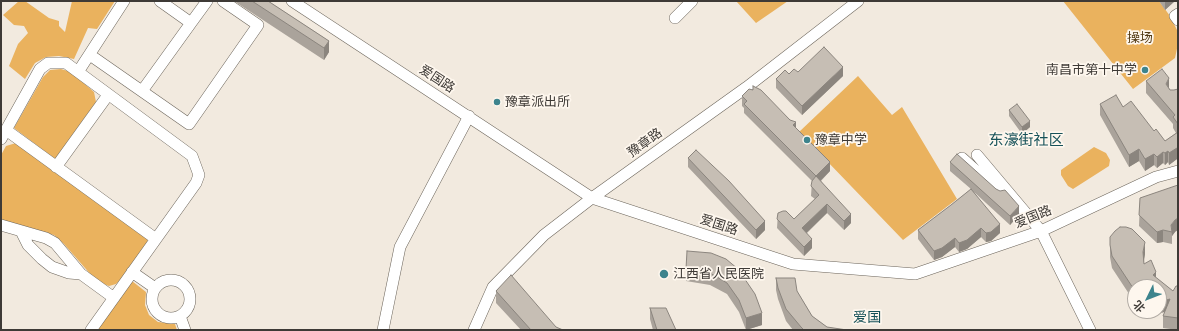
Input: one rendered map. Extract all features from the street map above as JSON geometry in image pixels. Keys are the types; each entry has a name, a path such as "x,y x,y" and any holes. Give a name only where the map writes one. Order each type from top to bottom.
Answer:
{"street":[{"path":"78,72 124,1"},
{"path":"160,1 191,23"},
{"path":"142,91 207,1"},
{"path":"90,55 189,124 258,25 223,1"},
{"name":"爱国路","path":"292,1 592,198 793,264 915,274 1041,231 1156,177 1178,171"},
{"path":"675,18 692,1"},
{"name":"豫章路","path":"474,330 493,287 544,235 592,198 747,87 858,1"},
{"path":"1178,14 1175,16 1178,20"},
{"path":"91,330 196,184 199,175 192,156 66,63 48,63 40,69 3,134 56,167 156,239"},
{"path":"56,167 108,95"},
{"path":"383,330 400,247 469,116"},
{"path":"977,155 1041,231 1090,330"},
{"path":"962,158 1033,222"},
{"path":"1,225 46,238 55,243 81,274 114,298"},
{"path":"21,231 28,245 52,267 69,273 81,274"},
{"path":"132,272 155,288"},
{"path":"164,280 177,280 187,288 190,294 189,306 180,316 174,318 168,318 162,315 157,311 152,300 152,294 155,288 164,280"},
{"path":"180,316 184,330"}],"green space":[{"path":"19,1 25,1 49,18 59,21 59,26 65,32 72,1 115,1 97,29 88,28 74,59 59,56 46,57 35,63 25,79 9,66 18,44 28,33 24,26 14,25 3,15"},
{"path":"736,1 788,1 756,23"},
{"name":"操场","path":"1063,1 1159,1 1170,16 1177,30 1178,44 1175,58 1133,89"},
{"path":"61,69 71,72 94,92 96,102 55,159 14,128 43,77 50,70"},
{"path":"858,76 892,115 902,107 957,199 903,240 799,132"},
{"path":"16,143 147,238 148,242 123,277 116,284 109,286 101,283 92,276 64,244 54,235 1,220 1,155 6,146"},
{"path":"1094,147 1106,153 1110,160 1109,166 1073,189 1068,186 1061,175 1061,170"},
{"path":"132,281 146,292 145,305 149,315 158,322 175,324 177,330 97,330"}],"building":[{"path":"252,1 268,1 329,41 324,48"},
{"path":"824,47 843,67 802,106 776,79 785,70 789,74 794,69 798,72"},
{"path":"1162,69 1169,78 1166,84 1170,90 1178,89 1178,124 1173,117 1175,115 1146,81"},
{"path":"753,86 761,90 790,120 796,122 793,125 830,162 816,176 744,104 747,101 742,96 749,89 753,90"},
{"path":"1116,95 1123,107 1131,101 1154,131 1156,129 1165,141 1178,132 1178,150 1177,148 1169,153 1168,151 1165,153 1163,152 1157,157 1154,154 1145,159 1139,149 1129,155 1100,104"},
{"path":"1017,104 1030,121 1022,127 1009,110"},
{"path":"696,150 729,181 765,221 756,230 688,158"},
{"path":"957,154 996,189 1000,191 1005,190 1019,206 1010,216 950,162"},
{"path":"816,176 851,214 844,221 827,204 802,228 812,239 804,247 777,219 778,213 786,211 794,219 819,195 811,186 812,181"},
{"path":"1178,185 1178,218 1171,225 1172,232 1163,230 1157,232 1139,215 1140,198"},
{"path":"971,189 1000,224 991,232 986,233 981,228 967,240 959,243 955,238 942,248 934,251 918,230"},
{"path":"1120,227 1132,229 1145,242 1143,252 1144,264 1151,260 1156,272 1153,275 1158,279 1127,279 1112,256 1110,237"},
{"path":"687,251 711,253 726,259 738,269 755,294 762,313 746,318 739,300 727,283 710,273 686,269"},
{"path":"511,275 556,327 563,330 531,330 496,291"},
{"path":"776,278 795,278 797,291 812,316 827,327 847,330 804,330 786,309"},
{"path":"1167,286 1173,291 1176,286 1178,286 1178,318 1167,317 1167,306 1170,299 1167,300"},
{"path":"650,308 666,308 676,330 657,330"}],"place":[{"name":"南昌市第十中学","path":"1145,70"},
{"name":"豫章派出所","path":"497,102"},
{"name":"豫章中学","path":"807,140"},
{"name":"江西省人民医院","path":"664,274"}],"district":[{"name":"东濠街社区","path":"1026,140"},
{"name":"爱国","path":"867,318"}]}
